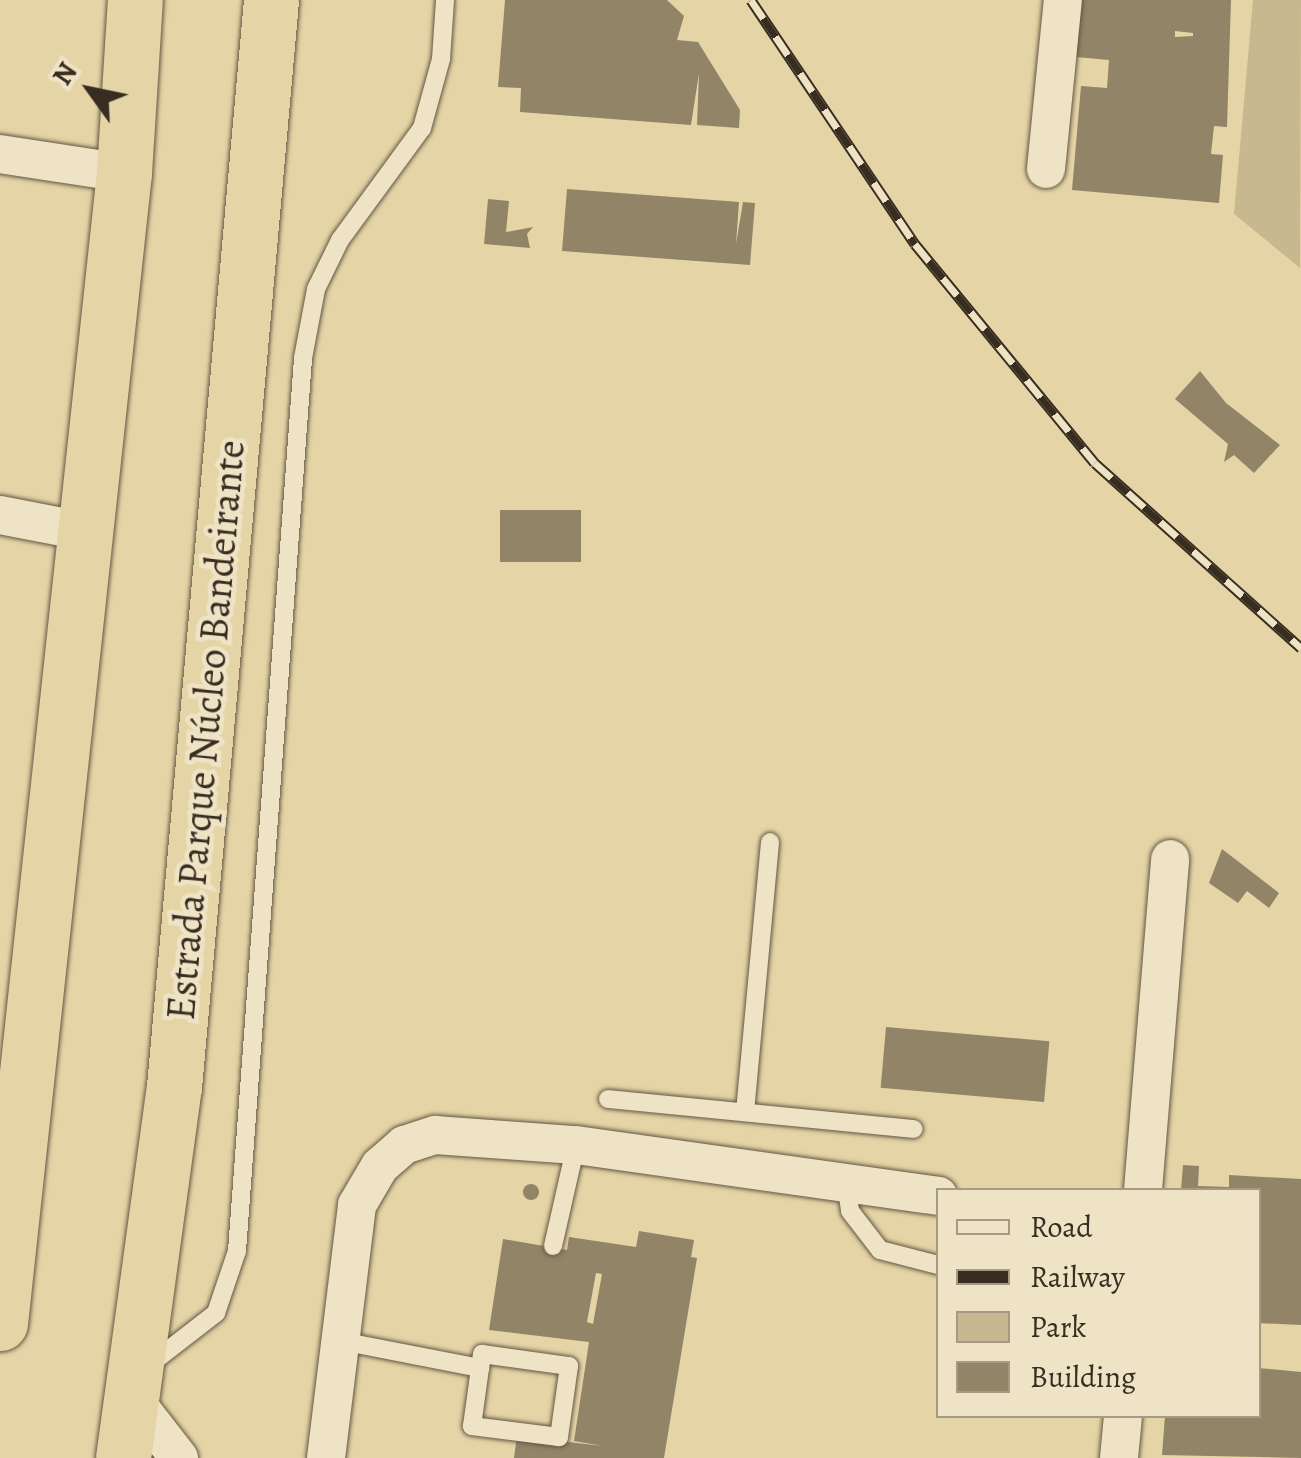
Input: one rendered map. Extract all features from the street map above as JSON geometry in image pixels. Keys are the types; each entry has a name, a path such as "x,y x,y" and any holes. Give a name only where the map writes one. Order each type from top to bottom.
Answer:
{"highway":[{"path":"0,1323 124,173 136,0"},
{"name":"Estrada Parque Núcleo Bandeirante","path":"123,1458 174,1087 271,0"}],"street":[{"path":"1046,169 1063,0"},
{"path":"0,154 124,173"},
{"path":"0,515 83,532"},
{"path":"1142,1188 1170,859"},
{"path":"324,1455 358,1205 380,1166 404,1145 435,1135 576,1145 936,1196"},
{"path":"135,1387 179,1458"},
{"path":"1119,1458 1123,1418"}],"lane":[{"path":"135,1387 216,1314 238,1251 303,358 316,289 340,240 398,168 422,128 441,59 445,0"},
{"path":"745,1112 770,842"},
{"path":"608,1099 914,1129"},
{"path":"553,1246 576,1145"},
{"path":"846,1181 850,1211 880,1250 936,1265"},
{"path":"341,1341 480,1368"},
{"path":"482,1354 569,1366 560,1438 472,1426 480,1368 482,1354"}],"green space":[{"path":"1253,0 1301,0 1300,268 1234,214"}],"building":[{"path":"505,0 667,0 684,16 677,40 698,42 740,110 739,128 697,125 699,73 691,125 520,112 521,88 498,87"},
{"path":"1081,0 1231,0 1227,127 1214,126 1211,154 1223,155 1219,203 1072,190 1081,86 1107,88 1109,60 1076,57","holes":["1175,31 1193,36 1175,37"]},
{"path":"567,189 739,202 736,244 743,202 755,203 750,265 562,251"},
{"path":"488,199 509,201 506,232 533,227 527,234 530,248 484,244"},
{"path":"1200,371 1226,403 1280,445 1254,473 1234,455 1224,462 1228,444 1175,399"},
{"path":"500,510 581,510 581,562 500,562"},
{"path":"1222,849 1279,893 1269,908 1247,891 1238,903 1209,883"},
{"path":"886,1027 1049,1041 1044,1102 881,1088"},
{"path":"1183,1165 1199,1166 1198,1186 1229,1187 1229,1175 1301,1179 1301,1325 1261,1323 1261,1188 1181,1188"},
{"path":"531,1184 539,1192 531,1200 523,1192"},
{"path":"639,1231 694,1240 691,1257 697,1258 664,1458 514,1458 517,1436 603,1446 574,1441 589,1342 489,1330 503,1239 567,1250 569,1237 636,1247","holes":["596,1273 602,1274 593,1324 587,1322"]},
{"path":"1261,1368 1301,1372 1301,1458 1162,1455 1165,1418 1261,1418"}],"railway":[{"path":"751,0 915,244 1095,463 1301,648"}]}
